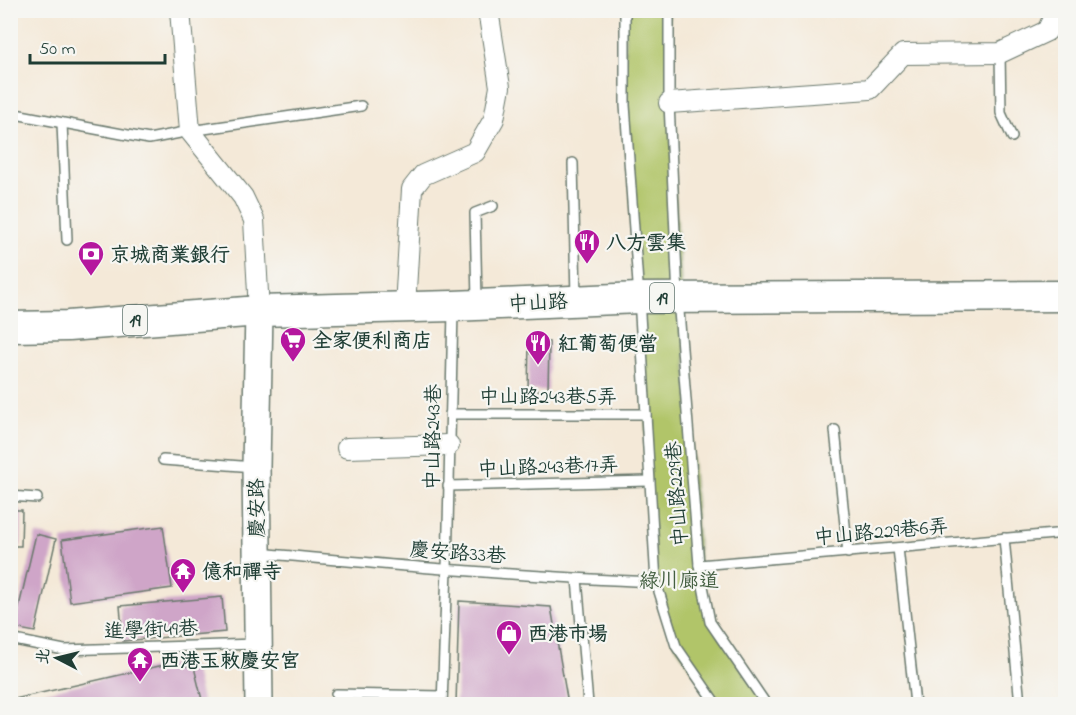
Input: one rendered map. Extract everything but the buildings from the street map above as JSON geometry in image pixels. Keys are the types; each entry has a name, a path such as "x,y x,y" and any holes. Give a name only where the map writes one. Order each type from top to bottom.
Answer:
{"main road":[{"name":"中山路","path":"10,327 68,326 259,311 465,306 639,298 1065,296"},
{"name":"慶安路","path":"259,311 256,467 259,705"}],"street":[{"path":"180,10 190,131 243,197 254,220 259,311"},
{"path":"405,307 412,189 423,175 475,152 494,119 500,87 488,10"},
{"path":"669,103 870,89 903,54 1000,53 1047,31 1057,10"},
{"path":"347,448 449,446"}],"lane":[{"path":"625,10 625,105 656,582 676,646 717,705"},
{"name":"中山路229巷","path":"669,10 669,103 678,298 699,565 710,622 766,705"},
{"path":"1000,53 1001,112 1012,136"},
{"path":"10,113 149,139 361,106"},
{"path":"62,123 67,240"},
{"path":"573,163 576,301"},
{"name":"中山路243巷","path":"442,700 450,414 475,213 493,206"},
{"name":"中山路243巷5弄","path":"450,414 646,414"},
{"path":"835,430 848,553"},
{"path":"163,460 256,467"},
{"name":"中山路243巷17弄","path":"448,486 649,481"},
{"path":"10,496 38,498"},
{"name":"中山路229巷6弄","path":"699,565 1065,533"},
{"path":"1004,538 1020,705"},
{"path":"898,548 915,705"},
{"name":"慶安路33巷","path":"257,553 577,579 656,582"},
{"path":"577,579 588,705"},
{"name":"進學街49巷","path":"10,639 64,650 258,644"},
{"path":"336,694 442,700"}],"green space":[{"path":"433,11 480,11 480,14 434,18"},
{"name":"綠川廊道","path":"625,11 669,11 669,103 699,565 710,622 766,704 716,704 676,646 656,582 625,105"}],"place":[{"name":"八方雲集","path":"587,265"},
{"name":"京城商業銀行","path":"91,277"},
{"name":"全家便利商店","path":"293,363"},
{"name":"紅葡萄便當","path":"538,366"},
{"name":"億和禪寺","path":"183,594"},
{"name":"西港市場","path":"509,656"},
{"name":"西港玉敇慶安宮","path":"140,683"}]}
